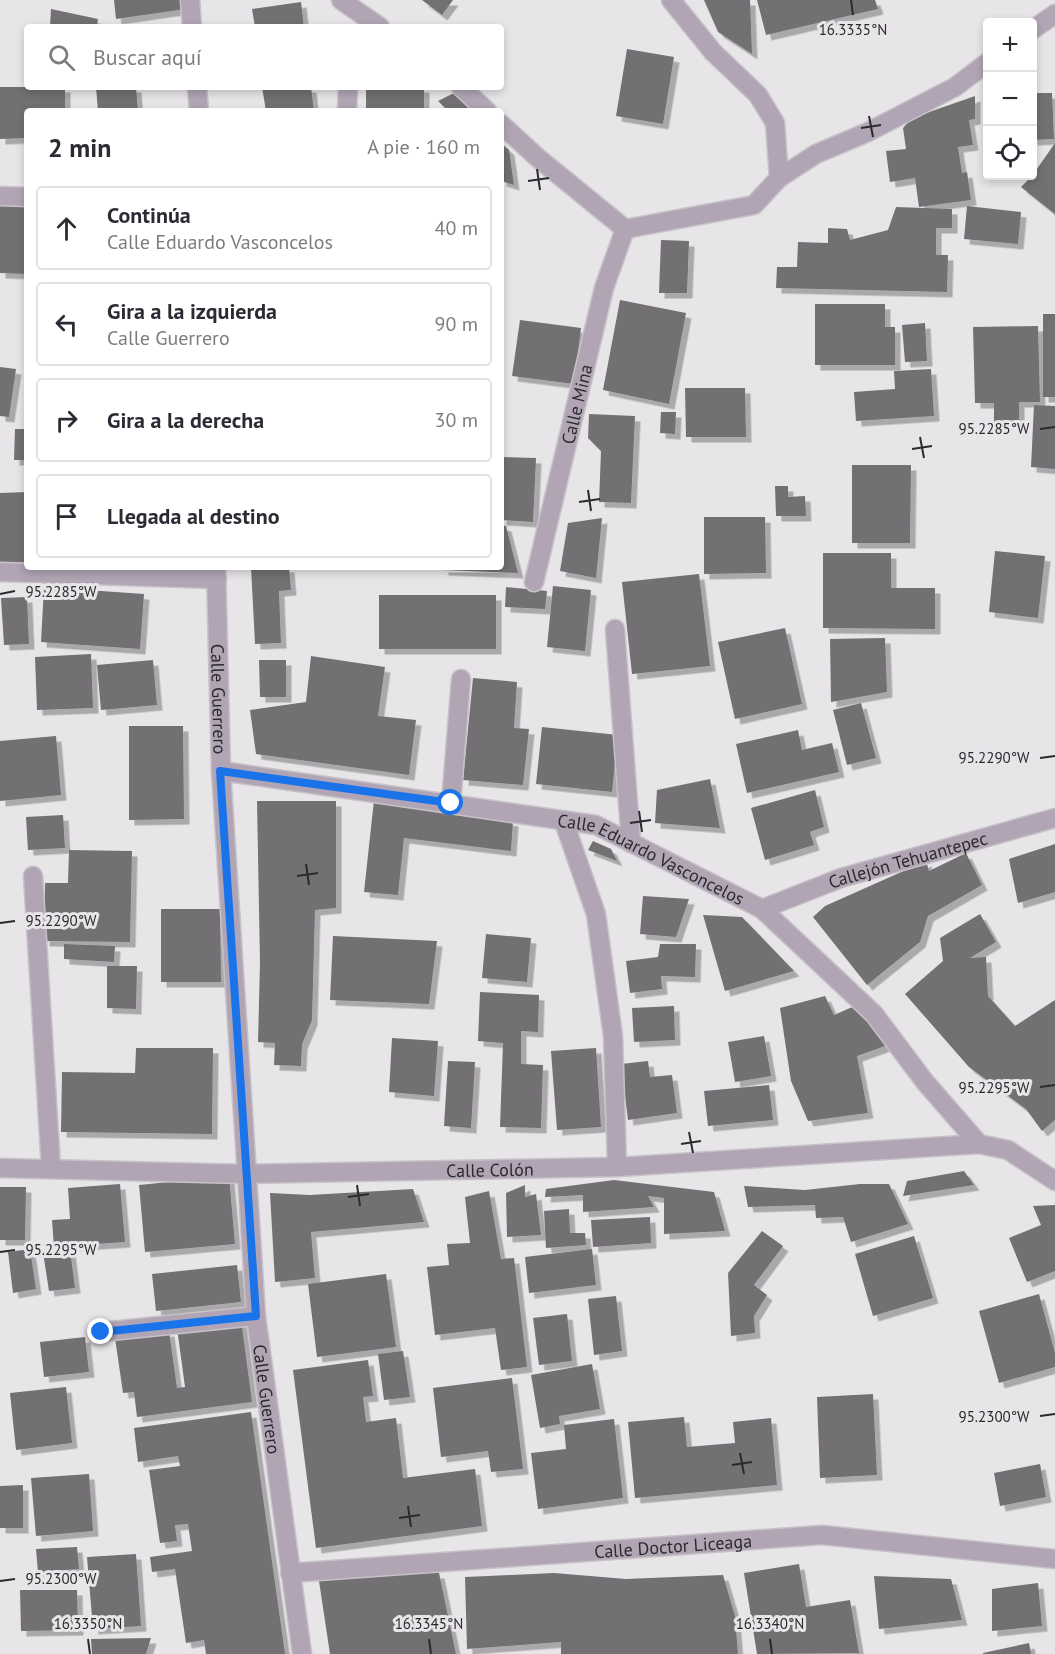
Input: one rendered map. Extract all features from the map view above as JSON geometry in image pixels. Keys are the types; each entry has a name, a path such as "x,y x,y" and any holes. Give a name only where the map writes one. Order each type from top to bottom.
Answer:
{"street":[{"path":"190,0 192,24"},
{"path":"671,0 713,52 758,94 775,123 779,178"},
{"path":"349,2 351,24"},
{"path":"349,2 376,24"},
{"path":"1037,27 1055,14"},
{"path":"504,127 538,158 625,229 754,205 779,178 816,154 868,132 955,87 983,65"},
{"path":"197,90 199,108"},
{"path":"347,108 348,90"},
{"path":"464,90 484,108"},
{"path":"0,196 24,197"},
{"name":"Calle Mina","path":"534,582 604,288 625,229"},
{"path":"0,572 216,573"},
{"name":"Calle Guerrero","path":"216,573 220,771 256,1316 302,1654"},
{"path":"615,629 631,843"},
{"path":"451,803 462,679"},
{"name":"Calle Eduardo Vasconcelos","path":"220,771 596,825 762,909 874,1014 926,1082 979,1144"},
{"name":"Callejón Tehuantepec","path":"762,909 841,878 1055,818"},
{"path":"564,822 596,914 613,1036 617,1167"},
{"path":"33,876 51,1168"},
{"path":"979,1144 1008,1150 1055,1181"},
{"name":"Calle Colón","path":"0,1168 245,1174 617,1167 979,1144"},
{"path":"101,1332 256,1316"},
{"name":"Calle Doctor Liceaga","path":"290,1573 822,1535 1055,1559"}],"building":[{"path":"114,0 184,0 186,9 116,19"},
{"path":"422,0 453,0 442,15"},
{"path":"704,0 750,0 752,54 718,32"},
{"path":"757,0 875,0 878,9 766,35"},
{"path":"301,2 304,24 254,24 252,9"},
{"path":"51,9 98,19 97,24 50,24"},
{"path":"627,49 674,57 663,124 616,116"},
{"path":"0,87 24,87 24,90 65,90 65,108 24,108 24,138 0,139"},
{"path":"96,90 136,90 138,108 98,108"},
{"path":"262,90 311,90 314,108 266,108"},
{"path":"366,90 424,90 424,108 366,108"},
{"path":"458,91 472,108 445,108 438,101"},
{"path":"1037,93 1052,93 1054,139 1037,140"},
{"path":"975,96 975,119 969,120 973,145 958,147 962,173 967,172 971,200 919,207 915,178 890,182 886,151 906,149 903,128 912,118"},
{"path":"1055,143 1055,214 1021,187 1028,180 1037,180 1037,169"},
{"path":"504,146 509,150 514,185 504,182"},
{"path":"0,204 24,207 24,274 0,273"},
{"path":"967,206 1021,212 1018,244 964,239"},
{"path":"896,207 952,209 952,228 936,228 936,255 948,255 947,292 776,288 777,267 797,267 798,242 828,243 828,228 847,229 850,240 888,230"},
{"path":"661,240 689,241 687,293 659,293"},
{"path":"620,300 686,313 669,404 603,390"},
{"path":"815,304 885,304 885,327 895,327 895,365 815,365"},
{"path":"1043,314 1055,314 1055,397 1043,397"},
{"path":"520,320 581,328 574,384 512,376"},
{"path":"925,323 927,361 905,362 902,325"},
{"path":"1038,326 1040,402 1019,402 1019,422 994,423 994,403 975,403 973,327"},
{"path":"0,367 16,369 9,417 0,416"},
{"path":"931,369 934,416 856,421 854,392 895,389 894,371"},
{"path":"685,388 745,388 746,437 686,437"},
{"path":"1034,405 1055,406 1055,469 1031,467"},
{"path":"661,412 676,412 675,434 660,433"},
{"path":"589,414 635,416 631,503 599,502 601,451 588,438"},
{"path":"15,429 24,429 24,460 14,460"},
{"path":"504,457 536,458 533,522 504,520"},
{"path":"852,465 911,465 910,543 852,543"},
{"path":"775,486 788,486 788,497 805,496 806,516 776,516"},
{"path":"24,492 24,562 0,563 0,493"},
{"path":"704,517 765,517 766,573 704,574"},
{"path":"602,518 596,578 560,571 568,523"},
{"path":"504,526 506,526 518,573 443,570 504,570"},
{"path":"995,551 1045,556 1038,618 989,612"},
{"path":"823,553 891,553 891,588 935,588 935,629 823,628"},
{"path":"251,570 289,570 291,590 279,591 281,643 255,644"},
{"path":"699,574 710,666 632,674 622,582"},
{"path":"553,586 591,590 585,651 547,647"},
{"path":"44,587 144,594 140,649 41,642"},
{"path":"506,587 547,591 545,609 505,607"},
{"path":"379,595 496,595 496,649 379,649"},
{"path":"27,597 29,644 4,645 1,598"},
{"path":"785,628 802,704 735,719 718,642"},
{"path":"885,638 887,692 831,702 830,639"},
{"path":"91,654 93,708 37,710 35,657"},
{"path":"311,656 385,667 378,716 416,720 409,775 256,754 250,710 306,702"},
{"path":"153,660 157,705 101,710 97,665"},
{"path":"259,660 286,660 286,697 260,697"},
{"path":"473,678 517,682 514,728 529,729 523,785 463,780"},
{"path":"861,703 876,758 847,765 833,710"},
{"path":"129,726 183,726 184,819 129,820"},
{"path":"542,727 618,735 612,792 536,784"},
{"path":"798,730 802,750 832,743 839,772 747,793 736,744"},
{"path":"56,736 61,795 0,801 0,741"},
{"path":"710,779 720,828 655,823 657,790"},
{"path":"815,790 824,827 810,832 814,845 765,860 751,808"},
{"path":"374,800 513,821 511,851 404,838 398,895 364,892"},
{"path":"257,801 336,801 336,908 315,910 312,1020 302,1044 301,1066 274,1065 275,1043 258,1042 260,963"},
{"path":"63,815 65,848 28,850 26,817"},
{"path":"593,841 611,849 617,861 588,850"},
{"path":"1055,844 1055,892 1018,903 1009,859"},
{"path":"69,850 132,851 130,942 44,941 45,883 68,883"},
{"path":"966,853 982,885 928,916 920,942 867,985 813,917 825,906 926,861 929,871"},
{"path":"643,896 689,899 676,937 640,934"},
{"path":"161,909 220,909 221,982 161,982"},
{"path":"980,914 996,942 970,958 986,957 988,996 1015,1026 1055,1000 1055,1120 1042,1131 1026,1109 969,1067 905,994 943,961 940,938"},
{"path":"703,915 742,917 794,971 725,991"},
{"path":"486,934 531,938 527,982 482,978"},
{"path":"333,936 437,941 429,1004 330,1000"},
{"path":"64,944 115,946 114,962 64,959"},
{"path":"660,944 696,944 695,977 661,976 662,989 630,993 626,961 658,957"},
{"path":"107,966 137,966 136,1009 107,1008"},
{"path":"480,992 539,995 538,1032 521,1031 521,1064 543,1065 541,1128 500,1127 503,1043 478,1041"},
{"path":"825,996 834,1015 859,1004 888,1045 857,1056 868,1113 808,1121 791,1081 780,1008"},
{"path":"674,1006 675,1040 634,1042 632,1008"},
{"path":"764,1036 771,1076 735,1082 728,1042"},
{"path":"392,1038 438,1041 434,1096 389,1092"},
{"path":"136,1048 213,1048 212,1134 61,1132 62,1072 135,1073"},
{"path":"596,1048 601,1127 557,1130 551,1051"},
{"path":"448,1061 475,1062 471,1128 444,1126"},
{"path":"648,1061 650,1077 672,1075 677,1113 628,1120 621,1064"},
{"path":"769,1085 773,1120 708,1126 704,1091"},
{"path":"964,1171 974,1185 903,1196 907,1181"},
{"path":"229,1176 235,1244 145,1252 139,1185"},
{"path":"614,1180 714,1192 725,1231 664,1234 664,1198 648,1196 654,1207 583,1212 583,1195 545,1197 546,1189"},
{"path":"120,1184 125,1242 54,1247 52,1220 70,1219 68,1188"},
{"path":"860,1184 889,1184 908,1224 851,1242 843,1217 816,1218 815,1205 748,1207 744,1186 805,1190"},
{"path":"525,1185 525,1197 536,1194 541,1235 507,1237 506,1193"},
{"path":"0,1187 26,1187 25,1240 0,1240"},
{"path":"413,1189 424,1222 311,1232 315,1278 275,1282 270,1193 310,1195"},
{"path":"489,1191 501,1259 514,1258 527,1367 501,1370 495,1328 435,1335 427,1267 449,1265 447,1244 470,1243 465,1197"},
{"path":"1055,1205 1055,1271 1027,1282 1009,1238 1041,1225 1033,1206"},
{"path":"569,1209 570,1233 585,1233 586,1245 546,1248 544,1211"},
{"path":"650,1217 651,1243 593,1247 591,1220"},
{"path":"762,1231 783,1246 754,1285 767,1295 754,1316 755,1333 731,1336 728,1273"},
{"path":"914,1236 933,1298 873,1316 855,1254"},
{"path":"30,1249 36,1289 13,1293 8,1252"},
{"path":"70,1249 75,1288 49,1291 43,1252"},
{"path":"592,1249 596,1285 529,1293 525,1257"},
{"path":"237,1265 241,1302 156,1311 152,1274"},
{"path":"386,1274 396,1347 317,1357 308,1284"},
{"path":"1039,1294 1055,1353 1055,1367 999,1383 979,1311"},
{"path":"616,1296 622,1351 594,1355 588,1299"},
{"path":"567,1314 572,1361 539,1365 533,1318"},
{"path":"241,1319 252,1402 137,1417 134,1392 123,1393 115,1338 169,1331 177,1388 185,1387 177,1328"},
{"path":"85,1337 89,1372 44,1377 40,1342"},
{"path":"403,1351 410,1397 384,1400 378,1354"},
{"path":"368,1360 373,1396 363,1397 366,1422 396,1418 403,1478 475,1469 482,1526 316,1548 293,1370"},
{"path":"592,1364 600,1409 559,1416 560,1424 540,1428 531,1375"},
{"path":"512,1378 523,1469 491,1472 488,1451 441,1457 433,1388"},
{"path":"66,1387 72,1443 16,1450 10,1393"},
{"path":"873,1394 877,1475 820,1478 817,1397"},
{"path":"251,1412 285,1654 206,1654 204,1640 186,1643 175,1569 152,1572 150,1557 192,1551 188,1524 175,1525 177,1541 160,1543 149,1470 180,1466 178,1456 138,1462 134,1428"},
{"path":"684,1417 687,1447 735,1443 733,1422 771,1418 777,1485 635,1498 628,1422"},
{"path":"614,1419 623,1498 538,1509 531,1453 566,1449 564,1425"},
{"path":"1040,1464 1046,1497 1000,1506 994,1473"},
{"path":"89,1474 93,1531 36,1536 31,1478"},
{"path":"23,1485 23,1528 0,1528 0,1486"},
{"path":"77,1547 79,1569 38,1572 36,1549"},
{"path":"136,1554 141,1626 93,1629 87,1557"},
{"path":"799,1564 806,1607 850,1600 859,1653 757,1654 744,1573"},
{"path":"388,1571 439,1573 456,1654 330,1654 319,1581"},
{"path":"554,1573 626,1579 723,1575 735,1616 738,1654 561,1654 561,1642 467,1649 465,1577"},
{"path":"874,1576 951,1579 962,1620 879,1629"},
{"path":"1038,1583 1042,1626 992,1631 992,1589"},
{"path":"20,1590 77,1590 78,1630 21,1631"},
{"path":"151,1638 146,1654 92,1654 91,1639"},
{"path":"1029,1643 1031,1654 983,1654 983,1653"}],"route":[{"path":"101,1332 256,1316 220,771 451,803"}]}
